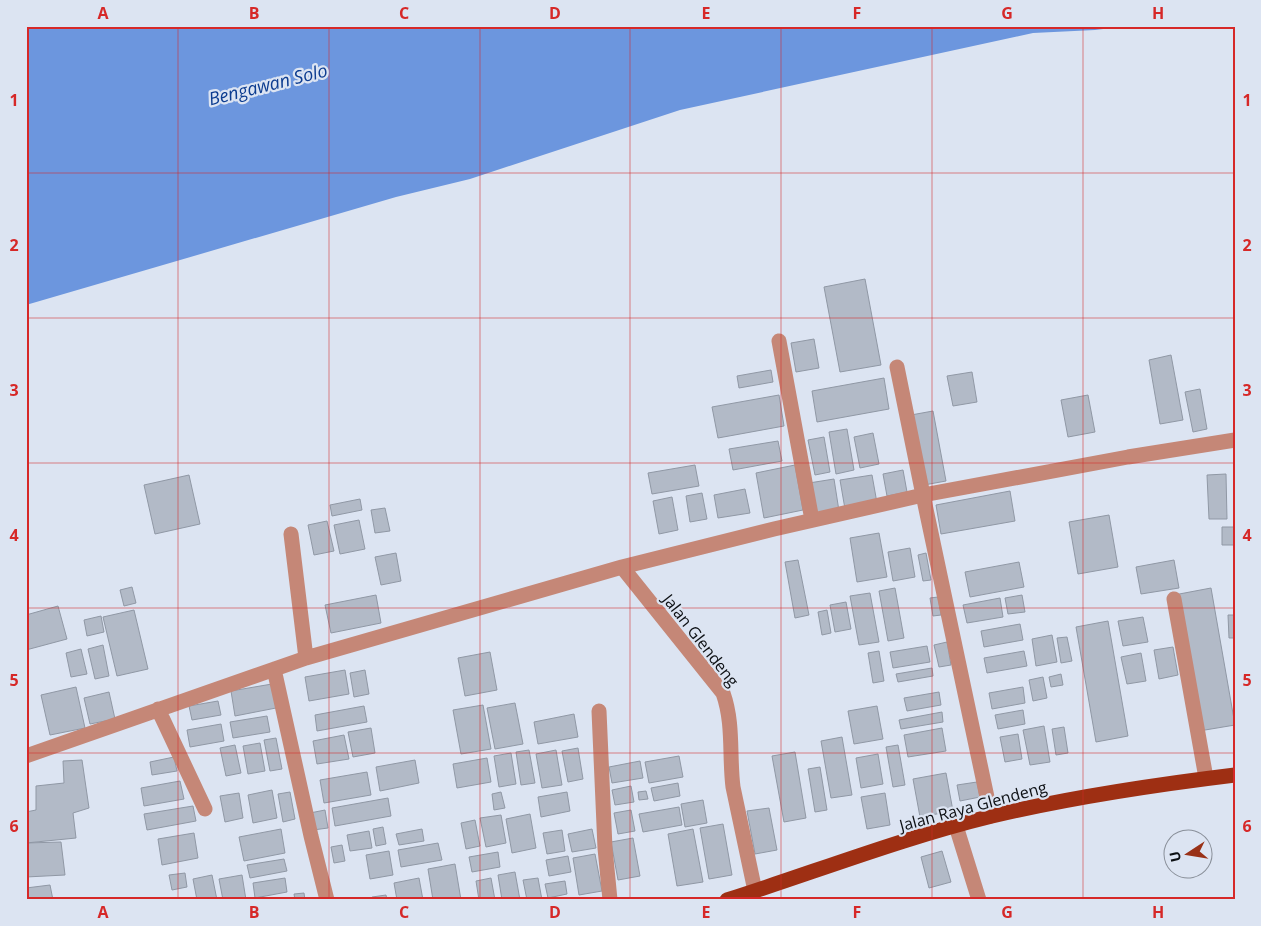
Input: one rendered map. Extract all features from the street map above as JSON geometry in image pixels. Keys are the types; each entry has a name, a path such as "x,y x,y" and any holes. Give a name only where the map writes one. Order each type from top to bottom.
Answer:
{"main road":[{"name":"Jalan Raya Glendeng","path":"728,900 991,816 1063,800 1235,775"}],"street":[{"path":"779,341 812,520"},
{"path":"897,367 991,816"},
{"path":"26,756 274,668 622,568 812,520 923,496 1128,457 1235,440"},
{"path":"291,534 306,658"},
{"name":"Jalan Glendeng","path":"622,568 723,693 730,718 733,787 756,891"},
{"path":"1174,599 1206,778"},
{"path":"274,668 311,836 328,900"},
{"path":"158,709 205,809"},
{"path":"599,711 604,829 610,900"},
{"path":"956,826 979,900"}],"water":[{"name":"Bengawan Solo","path":"26,26 1128,26 1095,30 1033,33 680,110 470,179 396,197 26,305"}],"building":[{"path":"865,279 881,365 840,372 824,287"},
{"path":"814,339 819,368 796,372 791,343"},
{"path":"1171,355 1183,420 1160,424 1149,360"},
{"path":"771,370 773,382 739,388 737,376"},
{"path":"972,372 977,402 953,406 947,376"},
{"path":"884,378 889,409 817,422 812,391"},
{"path":"1200,389 1207,429 1193,432 1185,392"},
{"path":"779,395 784,426 718,438 712,407"},
{"path":"1088,395 1095,432 1068,437 1061,400"},
{"path":"933,411 946,481 924,485 911,415"},
{"path":"847,429 854,470 836,474 829,432"},
{"path":"873,433 879,464 860,468 854,437"},
{"path":"824,437 830,472 815,475 808,440"},
{"path":"778,441 782,461 733,470 729,449"},
{"path":"695,465 699,486 652,494 648,473"},
{"path":"795,465 803,510 764,518 756,473"},
{"path":"903,470 907,492 887,496 883,474"},
{"path":"1226,474 1227,519 1209,519 1207,475"},
{"path":"189,475 200,524 155,534 144,485"},
{"path":"872,475 877,503 845,509 840,480"},
{"path":"834,479 839,511 815,515 809,483"},
{"path":"745,489 750,513 718,518 714,495"},
{"path":"1010,491 1015,521 941,534 936,505"},
{"path":"702,493 707,519 690,522 686,496"},
{"path":"672,497 678,530 659,534 653,501"},
{"path":"360,499 362,510 332,516 330,505"},
{"path":"385,508 390,531 375,533 371,510"},
{"path":"1109,515 1118,567 1078,574 1069,522"},
{"path":"359,520 365,549 340,554 334,525"},
{"path":"327,521 334,551 314,555 308,525"},
{"path":"1222,527 1235,527 1235,545 1222,545"},
{"path":"879,533 887,577 857,582 850,538"},
{"path":"910,548 915,577 893,581 888,552"},
{"path":"396,553 401,581 381,585 375,557"},
{"path":"926,553 931,580 923,581 918,555"},
{"path":"798,560 809,615 795,618 785,562"},
{"path":"1174,560 1179,588 1141,594 1136,567"},
{"path":"1019,562 1024,587 970,597 965,572"},
{"path":"132,587 136,603 124,606 120,590"},
{"path":"895,588 904,638 888,641 879,591"},
{"path":"1211,588 1235,725 1199,731 1174,595"},
{"path":"870,593 879,642 859,645 850,596"},
{"path":"376,595 381,623 331,633 325,605"},
{"path":"1022,595 1025,612 1008,614 1005,598"},
{"path":"938,597 941,615 933,616 930,598"},
{"path":"1000,598 1003,617 967,623 963,605"},
{"path":"846,602 851,629 835,632 830,605"},
{"path":"58,606 67,639 26,650 26,615"},
{"path":"134,610 148,669 117,676 103,617"},
{"path":"827,610 831,633 822,635 818,612"},
{"path":"1228,615 1235,615 1235,638 1229,638"},
{"path":"101,616 104,632 87,636 84,620"},
{"path":"1143,617 1148,642 1123,646 1118,621"},
{"path":"1108,621 1128,736 1096,742 1076,627"},
{"path":"1020,624 1023,640 984,647 981,631"},
{"path":"1052,635 1057,662 1036,666 1032,639"},
{"path":"1067,637 1072,661 1061,663 1057,638"},
{"path":"947,642 951,665 939,667 934,645"},
{"path":"103,645 109,676 95,679 88,649"},
{"path":"927,646 930,662 893,668 890,652"},
{"path":"1173,647 1178,675 1159,679 1154,650"},
{"path":"81,649 87,674 71,677 66,653"},
{"path":"879,651 884,681 873,683 868,653"},
{"path":"1024,651 1027,666 987,673 984,658"},
{"path":"490,652 497,690 465,696 458,658"},
{"path":"1141,653 1146,681 1127,684 1121,657"},
{"path":"932,668 933,676 898,682 896,674"},
{"path":"345,670 349,694 309,701 305,677"},
{"path":"365,670 369,694 354,697 350,673"},
{"path":"1061,674 1063,685 1051,687 1049,677"},
{"path":"1043,677 1047,698 1033,701 1029,680"},
{"path":"272,684 276,708 235,716 231,691"},
{"path":"76,687 85,728 50,735 41,695"},
{"path":"1023,687 1025,703 992,709 989,693"},
{"path":"109,692 115,719 90,724 84,698"},
{"path":"939,692 941,705 907,711 904,698"},
{"path":"218,701 221,715 192,720 189,706"},
{"path":"515,703 523,744 495,749 487,708"},
{"path":"483,705 491,749 461,754 453,710"},
{"path":"364,706 367,722 317,731 315,715"},
{"path":"877,706 883,739 854,744 848,711"},
{"path":"1023,710 1025,724 998,729 995,715"},
{"path":"942,712 943,722 901,729 899,720"},
{"path":"574,714 578,737 538,744 534,722"},
{"path":"267,716 270,732 233,738 230,722"},
{"path":"221,724 224,741 190,747 187,730"},
{"path":"1044,726 1050,762 1030,765 1023,730"},
{"path":"1064,727 1068,753 1056,755 1052,729"},
{"path":"371,728 375,753 353,757 348,732"},
{"path":"942,728 946,751 908,757 904,735"},
{"path":"1018,734 1022,759 1005,762 1000,737"},
{"path":"344,735 349,759 317,764 313,741"},
{"path":"842,737 852,795 831,798 821,741"},
{"path":"276,738 282,769 270,771 264,740"},
{"path":"260,743 265,771 248,774 243,746"},
{"path":"235,745 241,773 226,776 220,748"},
{"path":"898,745 905,785 893,787 886,747"},
{"path":"578,748 583,779 568,782 562,751"},
{"path":"529,750 535,783 521,785 516,752"},
{"path":"556,750 562,785 542,788 536,754"},
{"path":"795,752 806,818 784,822 772,756"},
{"path":"511,753 516,784 499,787 494,756"},
{"path":"878,754 883,784 861,788 856,758"},
{"path":"679,756 683,777 649,783 645,762"},
{"path":"174,757 177,771 152,775 150,762"},
{"path":"487,758 491,782 457,788 453,764"},
{"path":"82,760 89,808 73,813 76,838 26,843 26,812 36,810 36,786 64,783 63,761"},
{"path":"415,760 419,783 380,791 376,767"},
{"path":"640,761 643,778 612,783 609,767"},
{"path":"820,767 827,810 815,812 808,769"},
{"path":"367,772 371,795 324,803 320,780"},
{"path":"946,773 953,811 920,817 913,779"},
{"path":"180,781 184,799 144,806 141,788"},
{"path":"977,782 980,797 960,801 957,785"},
{"path":"678,783 680,796 654,801 651,788"},
{"path":"631,786 634,802 615,805 612,790"},
{"path":"272,790 277,818 253,823 248,795"},
{"path":"646,791 648,799 639,800 638,792"},
{"path":"290,792 295,819 283,822 278,794"},
{"path":"501,792 505,808 494,810 492,794"},
{"path":"567,792 570,811 541,817 538,797"},
{"path":"239,793 243,818 225,822 220,796"},
{"path":"885,793 890,825 867,829 861,797"},
{"path":"388,798 391,816 335,826 332,808"},
{"path":"703,800 707,823 685,827 681,804"},
{"path":"193,806 196,821 147,830 144,814"},
{"path":"679,807 682,825 643,832 639,814"},
{"path":"769,808 777,850 755,854 747,811"},
{"path":"325,810 328,828 313,830 310,813"},
{"path":"631,810 635,831 618,834 614,813"},
{"path":"530,814 536,848 512,853 506,819"},
{"path":"501,815 506,843 486,847 480,818"},
{"path":"475,820 480,846 466,849 461,823"},
{"path":"723,824 732,875 709,879 700,828"},
{"path":"383,827 386,844 376,846 373,829"},
{"path":"281,829 285,853 244,861 239,837"},
{"path":"422,829 424,841 399,845 396,834"},
{"path":"592,829 596,848 572,852 568,834"},
{"path":"693,829 703,882 677,886 668,834"},
{"path":"562,830 565,851 547,854 543,833"},
{"path":"369,831 372,848 350,851 347,835"},
{"path":"194,833 198,858 162,865 158,839"},
{"path":"633,838 640,876 618,880 611,842"},
{"path":"61,842 65,875 26,877 26,843"},
{"path":"438,843 442,860 401,867 398,850"},
{"path":"342,845 345,861 334,863 331,847"},
{"path":"389,851 393,875 370,879 366,855"},
{"path":"942,851 951,882 929,888 921,857"},
{"path":"498,852 500,867 472,872 469,857"},
{"path":"595,854 602,891 579,895 573,858"},
{"path":"568,856 571,872 549,876 546,860"},
{"path":"284,859 287,871 250,878 247,865"},
{"path":"455,864 461,900 433,900 428,869"},
{"path":"515,872 520,900 502,900 498,875"},
{"path":"185,873 187,887 172,890 169,875"},
{"path":"212,875 217,900 197,900 193,879"},
{"path":"242,875 246,900 223,900 219,879"},
{"path":"285,878 287,892 255,898 253,883"},
{"path":"419,878 423,900 397,900 394,883"},
{"path":"491,878 495,900 479,900 476,881"},
{"path":"538,878 542,900 527,900 523,880"},
{"path":"565,881 567,894 548,898 545,884"},
{"path":"50,885 53,900 26,900 26,888"},
{"path":"304,893 305,900 295,900 294,894"},
{"path":"386,895 387,900 373,900 372,897"}]}
